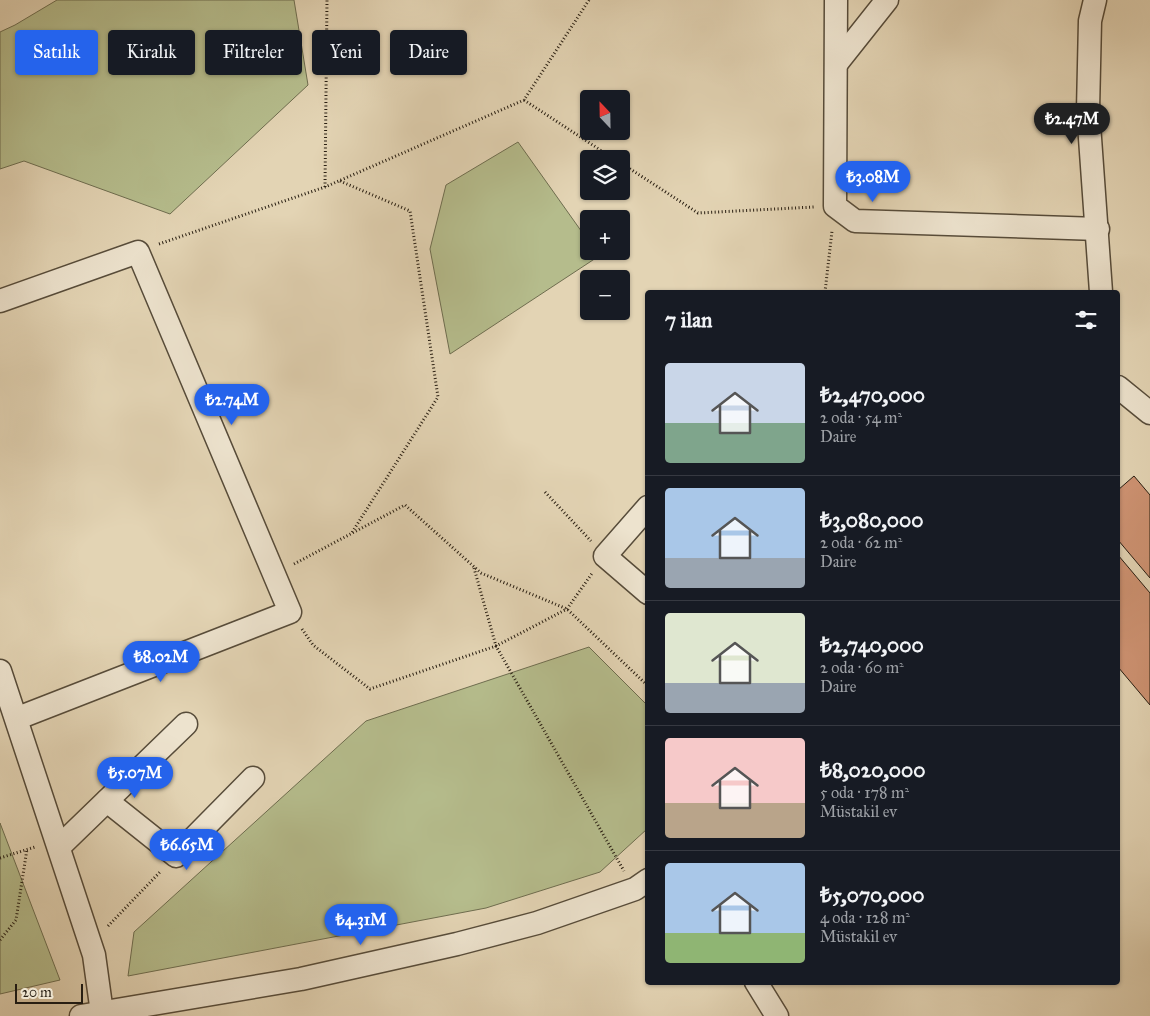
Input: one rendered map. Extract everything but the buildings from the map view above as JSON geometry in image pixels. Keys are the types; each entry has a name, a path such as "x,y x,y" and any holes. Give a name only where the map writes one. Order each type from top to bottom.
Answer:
{"street":[{"path":"836,0 835,206 855,221 1098,230"},
{"path":"837,64 887,0"},
{"path":"1095,0 1090,21 1088,110 1101,290"},
{"path":"0,301 138,252 290,612 18,718"},
{"path":"1120,389 1150,413"},
{"path":"645,510 605,556 645,590"},
{"path":"0,671 18,718 91,945 91,1014 301,979 457,944 537,923 641,884"},
{"path":"58,843 107,800 186,724"},
{"path":"107,800 176,856 253,778"},
{"path":"758,985 777,1016"}],"path":[{"path":"325,187 327,0"},
{"path":"138,252 325,187 524,100 589,0"},
{"path":"524,100 600,150"},
{"path":"630,169 698,213 835,206 825,290"},
{"path":"340,181 410,211 438,397 350,535"},
{"path":"290,612 313,645 370,689 496,646 567,609 605,556 545,492"},
{"path":"275,574 406,505 481,573 567,609 645,683"},
{"path":"474,567 496,646 641,884"},
{"path":"0,858 27,849 58,843"},
{"path":"0,940 16,920 27,849"},
{"path":"91,945 176,856"}],"green space":[{"path":"57,0 294,0 299,30 205,30 205,75 302,75 302,49 308,85 170,214 24,161 0,169 0,32"},
{"path":"518,142 580,229 580,260 593,260 450,354 430,249 446,185"},
{"path":"589,647 645,703 645,831 600,872 486,908 128,976 134,932 366,721"},
{"path":"0,823 60,980 0,994"}]}
